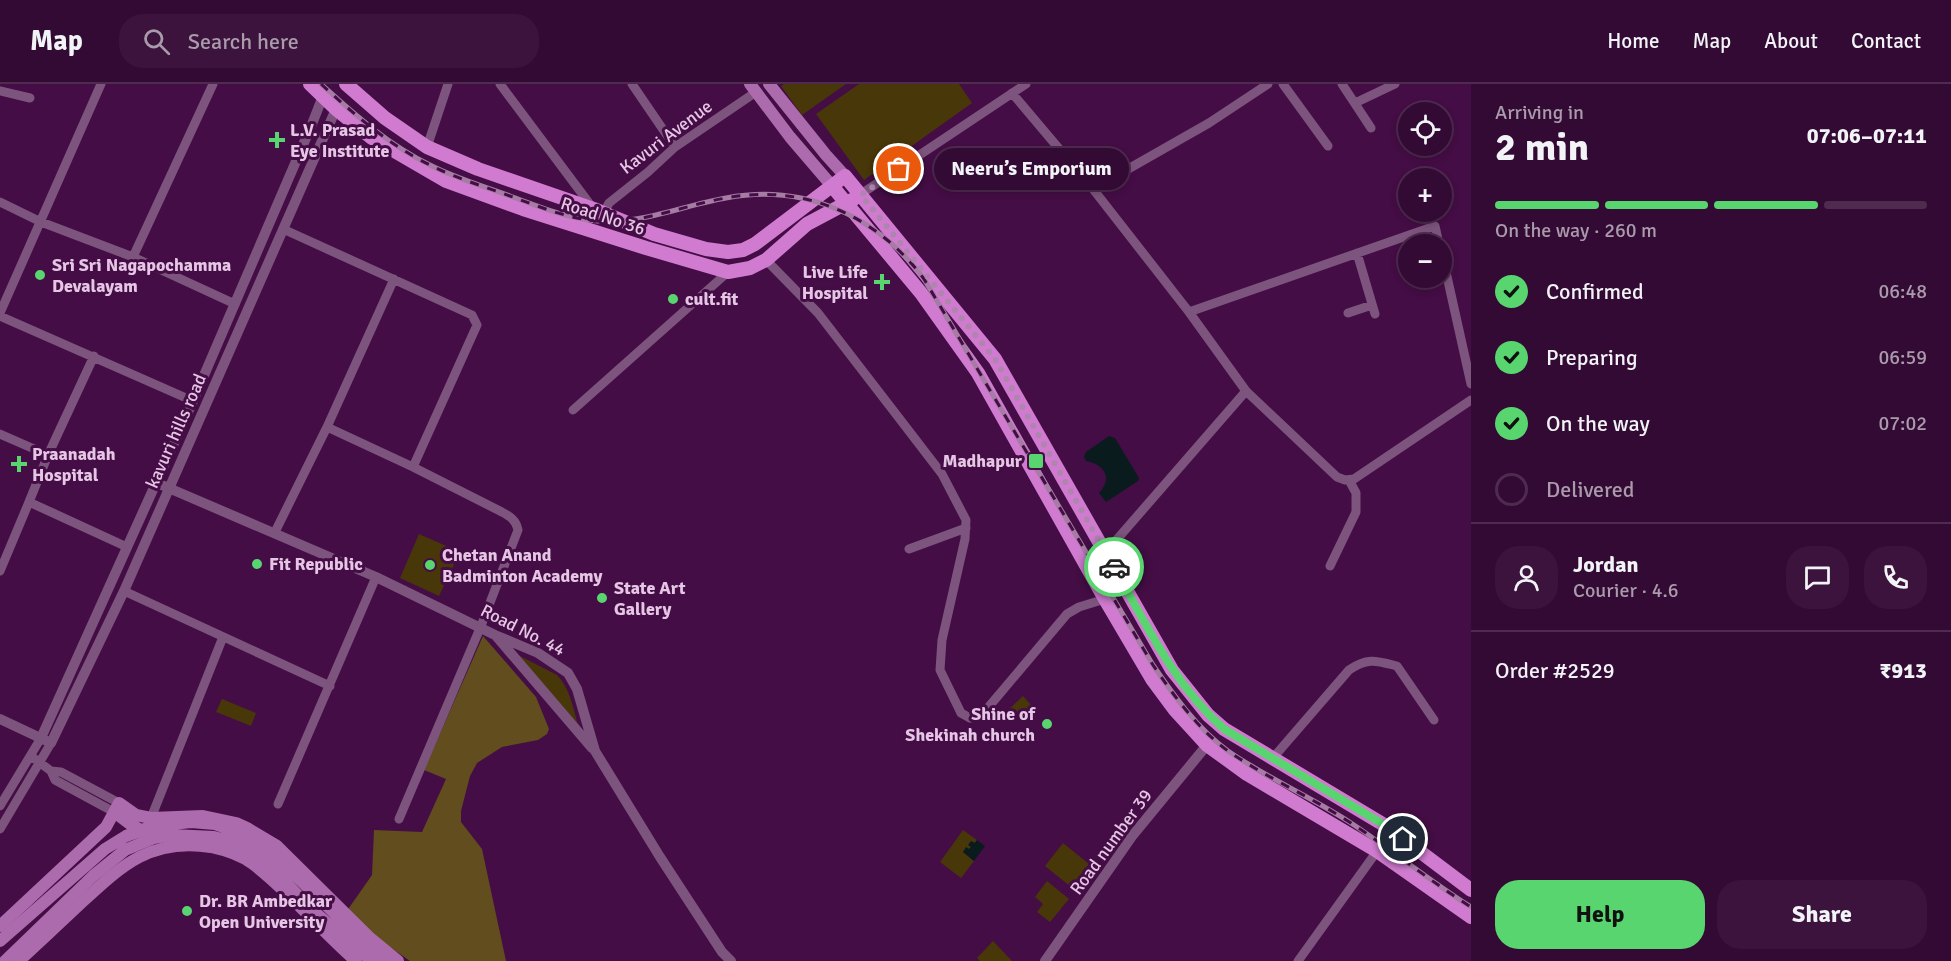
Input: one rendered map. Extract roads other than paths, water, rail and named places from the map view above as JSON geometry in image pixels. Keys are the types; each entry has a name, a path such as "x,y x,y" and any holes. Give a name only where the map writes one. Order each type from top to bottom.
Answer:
{"main road":[{"name":"Road No 36","path":"310,84 372,138 446,181 579,227 728,272"},
{"name":"Road No 36","path":"345,84 385,118 427,147 483,171 598,211 654,234 706,249 728,252 742,250 755,244 845,176"},
{"path":"768,84 995,359 1172,670 1208,715 1224,729 1272,759 1386,826 1471,890"},
{"path":"753,88 790,137 921,293 978,373 1105,599 1152,679 1175,710 1208,745 1247,774 1377,851 1471,917"},
{"path":"473,191 483,171"},
{"path":"728,272 750,268 766,260 807,224 861,195"},
{"path":"1275,790 1290,770"},
{"path":"117,808 151,818 203,816 237,823 247,828 278,846 362,931 398,961"},
{"path":"117,808 130,824 173,847"},
{"path":"0,926 91,843 106,827 117,808"},
{"path":"0,941 105,849 126,836 153,826 190,822 215,824 241,833 268,849 338,918 386,961"},
{"path":"5,961 93,876 125,850 154,838 181,836 214,837 234,842 263,859 311,909 372,961"},
{"path":"19,961 129,862 155,850 187,844 216,848 236,854 251,862 356,961"}],"street":[{"path":"0,314 102,84"},
{"path":"134,257 213,84"},
{"path":"427,147 448,84"},
{"path":"500,84 598,211"},
{"path":"632,84 675,147"},
{"path":"861,195 1026,84"},
{"path":"1093,189 1209,123 1268,84"},
{"path":"1284,84 1328,146"},
{"path":"1342,84 1371,128"},
{"path":"1355,103 1395,84"},
{"name":"Kavuri Avenue","path":"598,211 648,172 675,147 753,88"},
{"path":"0,90 30,98"},
{"path":"1012,93 1093,189 1189,312 1246,391 1337,477 1345,480 1354,479 1471,400"},
{"name":"kavuri hills road","path":"0,829 40,763 46,741 127,547 193,401 323,96"},
{"name":"kavuri hills road","path":"46,741 124,591 336,108"},
{"path":"308,134 321,139"},
{"path":"0,202 41,222 134,257 235,304"},
{"path":"1412,234 1435,226 1437,234"},
{"path":"283,229 472,315 477,322 413,467"},
{"path":"1189,312 1398,239"},
{"path":"1348,313 1373,309 1357,253"},
{"path":"766,260 818,313 934,464 966,520 942,640 940,670 961,713 966,717 981,716 1067,614 1079,607 1105,599"},
{"path":"573,410 728,272"},
{"path":"275,532 327,427 394,279"},
{"path":"1451,288 1467,353 1471,384"},
{"name":"kavuri hills road","path":"0,314 193,401"},
{"path":"0,571 48,455 94,356"},
{"path":"1106,552 1246,391"},
{"path":"327,427 506,514 517,524 518,530 481,626 399,819"},
{"path":"0,434 48,455"},
{"path":"1330,566 1356,512 1356,493 1349,480"},
{"name":"Road No. 44","path":"157,483 275,532 481,626 495,635 538,653 568,673 577,690 595,751 660,857 722,952 731,961"},
{"path":"29,502 127,547"},
{"path":"909,549 966,528"},
{"path":"278,804 376,578"},
{"path":"124,591 330,686"},
{"path":"495,635 595,751"},
{"path":"151,818 223,637"},
{"path":"1272,759 1349,670 1360,662 1372,660 1397,666 1434,720"},
{"path":"0,718 46,741 31,756 0,806"},
{"name":"Road number 39","path":"1045,961 1132,835 1208,745"},
{"path":"31,756 51,771 61,772 117,808"},
{"path":"1298,961 1377,851"}],"railway":[{"path":"321,84 373,129 415,157 459,178 568,216 588,220 624,221 726,198 784,195 811,200 837,209 862,222 905,257 924,279 1153,665 1196,722 1228,751 1351,823 1471,907"}],"place":[{"name":"L.V. Prasad Eye Institute","path":"277,140"},
{"name":"Neeru’s Emporium","path":"899,169"},
{"name":"Sri Sri Nagapochamma Devalayam","path":"40,275"},
{"name":"Live Life Hospital","path":"882,282"},
{"name":"cult.fit","path":"673,299"},
{"name":"Madhapur","path":"1036,461"},
{"name":"Praanadah Hospital","path":"19,464"},
{"name":"Fit Republic","path":"257,564"},
{"name":"Chetan Anand Badminton Academy","path":"430,565"},
{"name":"State Art Gallery","path":"602,598"},
{"name":"Shine of Shekinah church","path":"1047,724"},
{"name":"Dr. BR Ambedkar Open University","path":"187,911"}]}
